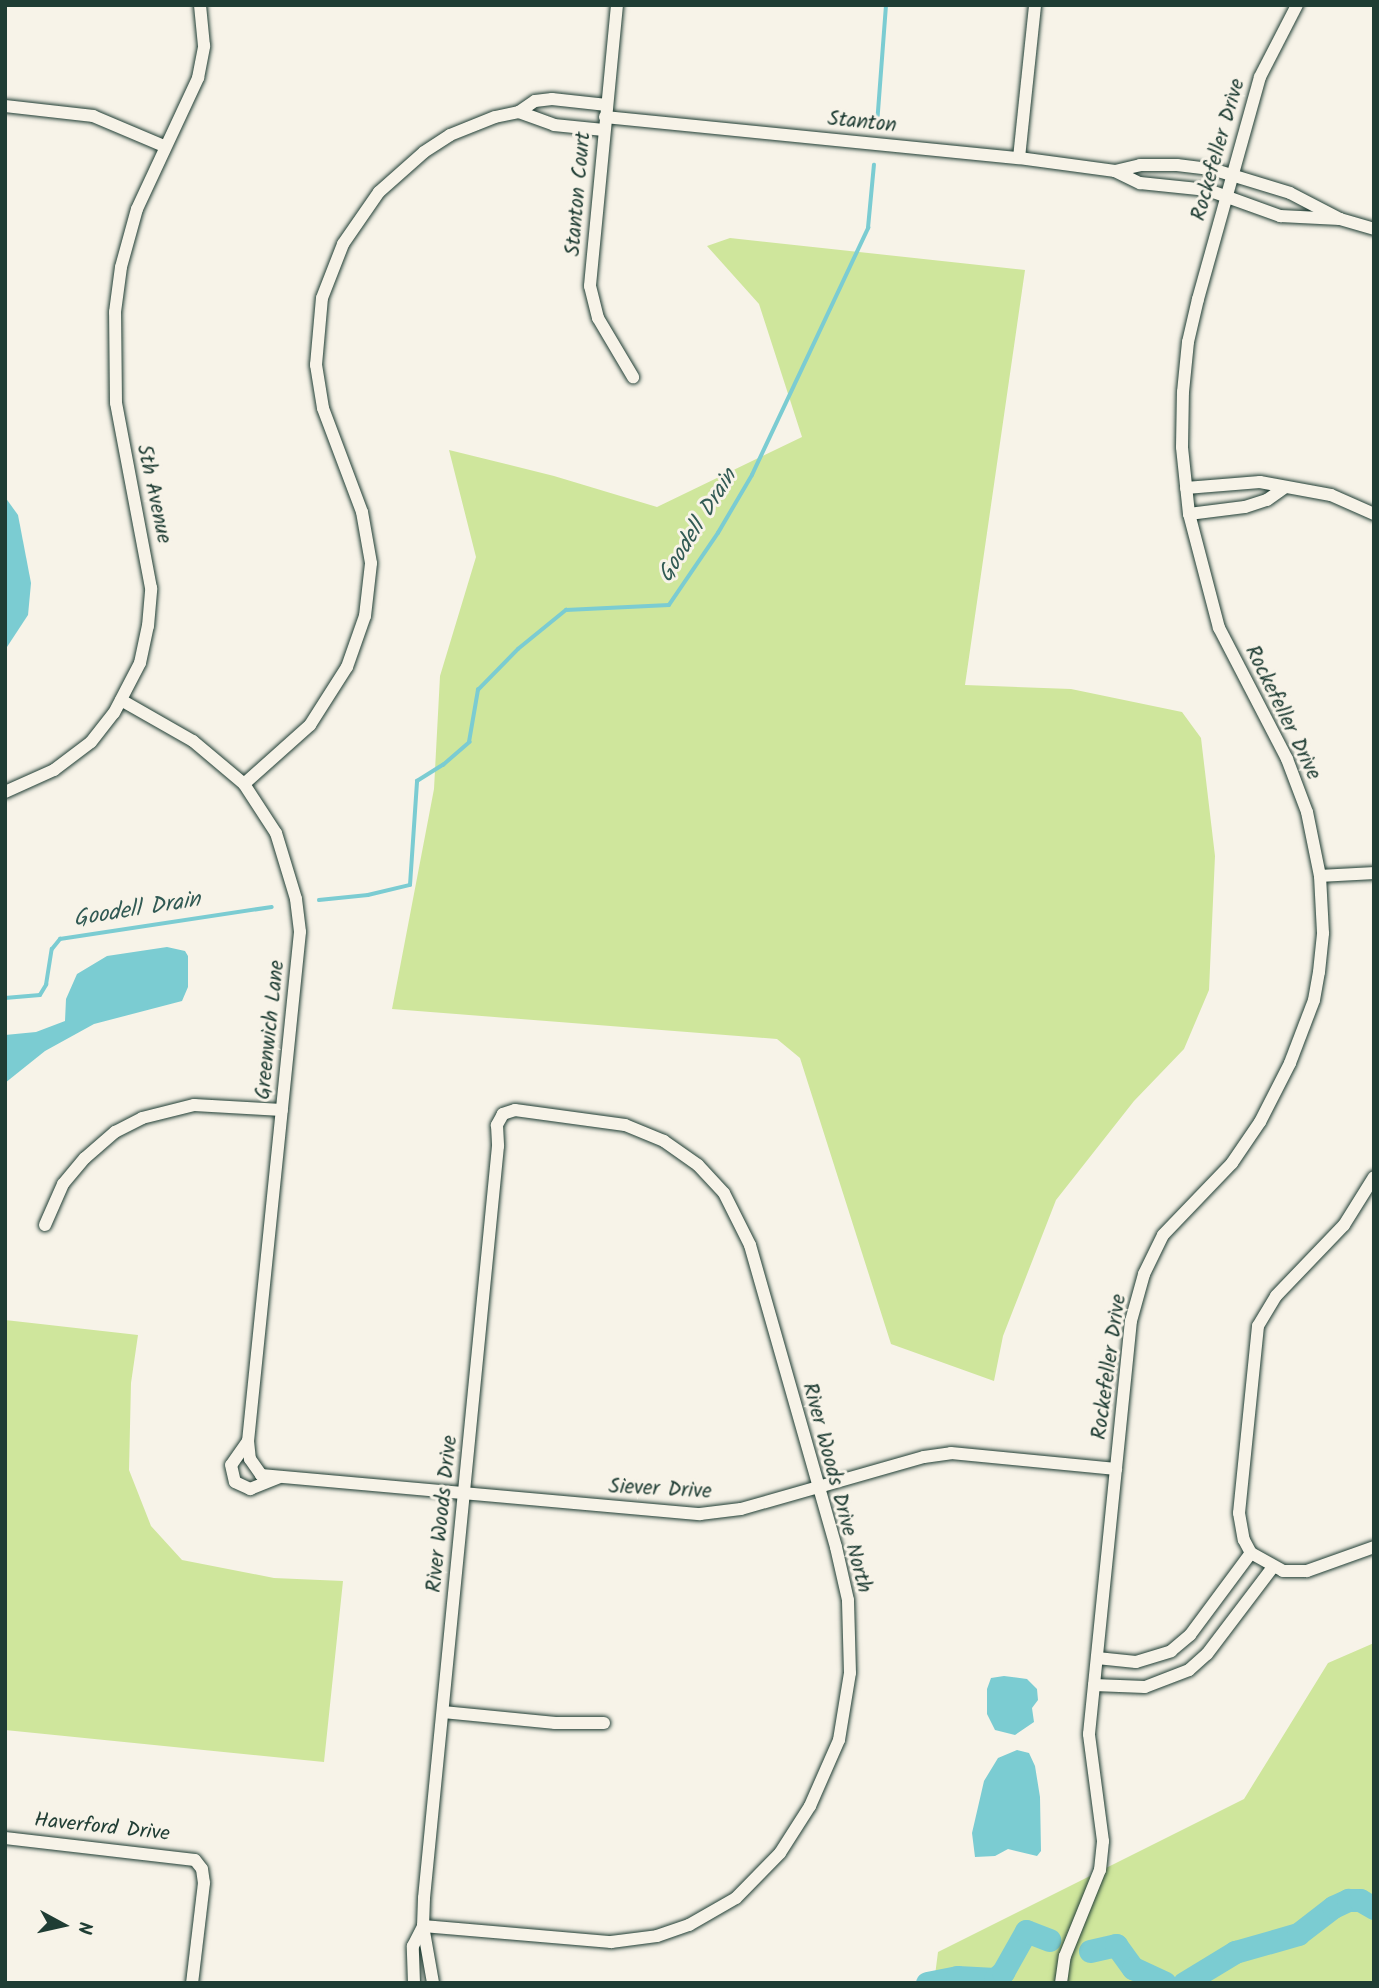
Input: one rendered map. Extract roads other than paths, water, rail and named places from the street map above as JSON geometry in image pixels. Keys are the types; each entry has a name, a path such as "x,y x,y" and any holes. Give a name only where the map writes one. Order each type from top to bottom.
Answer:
{"street":[{"name":"5th Avenue","path":"5,792 22,787 73,758 91,742 121,700 140,663 148,626 151,588 116,403 115,312 128,236 164,146 194,89 203,61 204,34 200,5"},
{"name":"Stanton Court","path":"617,5 590,286 598,318 633,377"},
{"path":"1019,158 1035,5"},
{"name":"Rockefeller Drive","path":"1061,1983 1065,1956 1101,1860 1103,1841 1088,1734 1131,1321 1144,1274 1163,1235 1241,1152 1260,1122 1290,1063 1314,999 1319,972 1323,933 1320,876 1299,787 1219,628 1189,514 1183,393 1188,342 1260,77 1297,5"},
{"path":"244,784 310,724 346,667 365,616 371,563 362,512 323,408 316,365 322,298 335,258 364,209 424,152 467,127 519,112 535,101 552,99 605,118"},
{"path":"5,106 93,116 164,146"},
{"path":"519,112 554,125 605,118"},
{"name":"Stanton","path":"605,118 1019,158 1115,172"},
{"path":"1115,172 1140,165 1177,164 1233,175 1290,193 1340,219 1374,229"},
{"path":"1115,172 1140,183 1208,190 1280,216 1340,219"},
{"path":"1186,488 1260,482 1331,495 1374,514"},
{"path":"1189,514 1245,507 1267,500 1284,488"},
{"name":"Greenwich Lane","path":"121,700 193,741 244,784 276,833 287,860 300,932 248,1440 250,1459 257,1469"},
{"path":"1320,876 1374,873"},
{"path":"45,1225 64,1184 85,1158 115,1132 142,1118 194,1105 282,1110"},
{"name":"River Woods Drive North","path":"423,1926 591,1941 640,1939 673,1931 706,1916 736,1898 766,1870 798,1827 822,1784 839,1740 848,1694 851,1648 848,1600 750,1245 736,1213 716,1183 682,1152 640,1130 609,1122 508,1111"},
{"name":"River Woods Drive","path":"433,1983 423,1926 498,1146 497,1125 508,1111"},
{"path":"1374,1177 1344,1225 1276,1296 1258,1326 1239,1513 1244,1540 1251,1553 1273,1567 1294,1573 1307,1571 1374,1547"},
{"name":"Greenwich Lane","path":"235,1482 230,1465 248,1440"},
{"name":"Siever Drive","path":"257,1469 261,1475 279,1477 700,1514 741,1509 924,1457 950,1453 1116,1469"},
{"name":"Siever Drive","path":"235,1482 250,1489 279,1477"},
{"path":"1097,1658 1136,1662 1159,1657 1190,1635 1251,1553"},
{"path":"1094,1685 1144,1687 1189,1670 1207,1654 1273,1567"},
{"path":"1226,1586 1247,1600"},
{"path":"1159,1657 1167,1680"},
{"path":"443,1713 555,1723 604,1723"},
{"name":"Haverford Drive","path":"5,1838 195,1860 202,1869 204,1883 192,1983"},
{"name":"River Woods Drive","path":"414,1983 413,1946 423,1926"}],"water":[{"path":"5,497 18,515 31,583 28,615 5,650"},
{"path":"167,947 185,951 188,956 188,987 182,1001 94,1024 45,1051 5,1083 5,1035 36,1032 65,1021 66,999 77,974 107,956"},
{"path":"1004,1676 1027,1679 1037,1689 1038,1700 1032,1708 1034,1722 1015,1735 995,1730 987,1714 987,1689 991,1678"},
{"path":"1017,1750 1029,1753 1035,1766 1040,1797 1041,1851 1037,1856 1008,1849 995,1856 975,1857 972,1833 984,1781 998,1758"}],"waterway":[{"name":"Goodell Drain","path":"877,125 886,5"},
{"name":"Goodell Drain","path":"319,900 368,895 410,885 417,781 443,765 469,742 478,690 518,649 566,610 669,605 718,533 752,475 868,228 874,165"},
{"name":"Goodell Drain","path":"5,998 40,995 46,985 52,949 60,939 272,907"},
{"path":"1184,1983 1235,1952 1298,1934 1333,1907 1348,1900 1360,1900 1374,1908"},
{"path":"927,1983 957,1977 995,1979 1003,1972 1026,1931 1049,1940"},
{"path":"1090,1951 1116,1945 1133,1968 1165,1983"}]}
